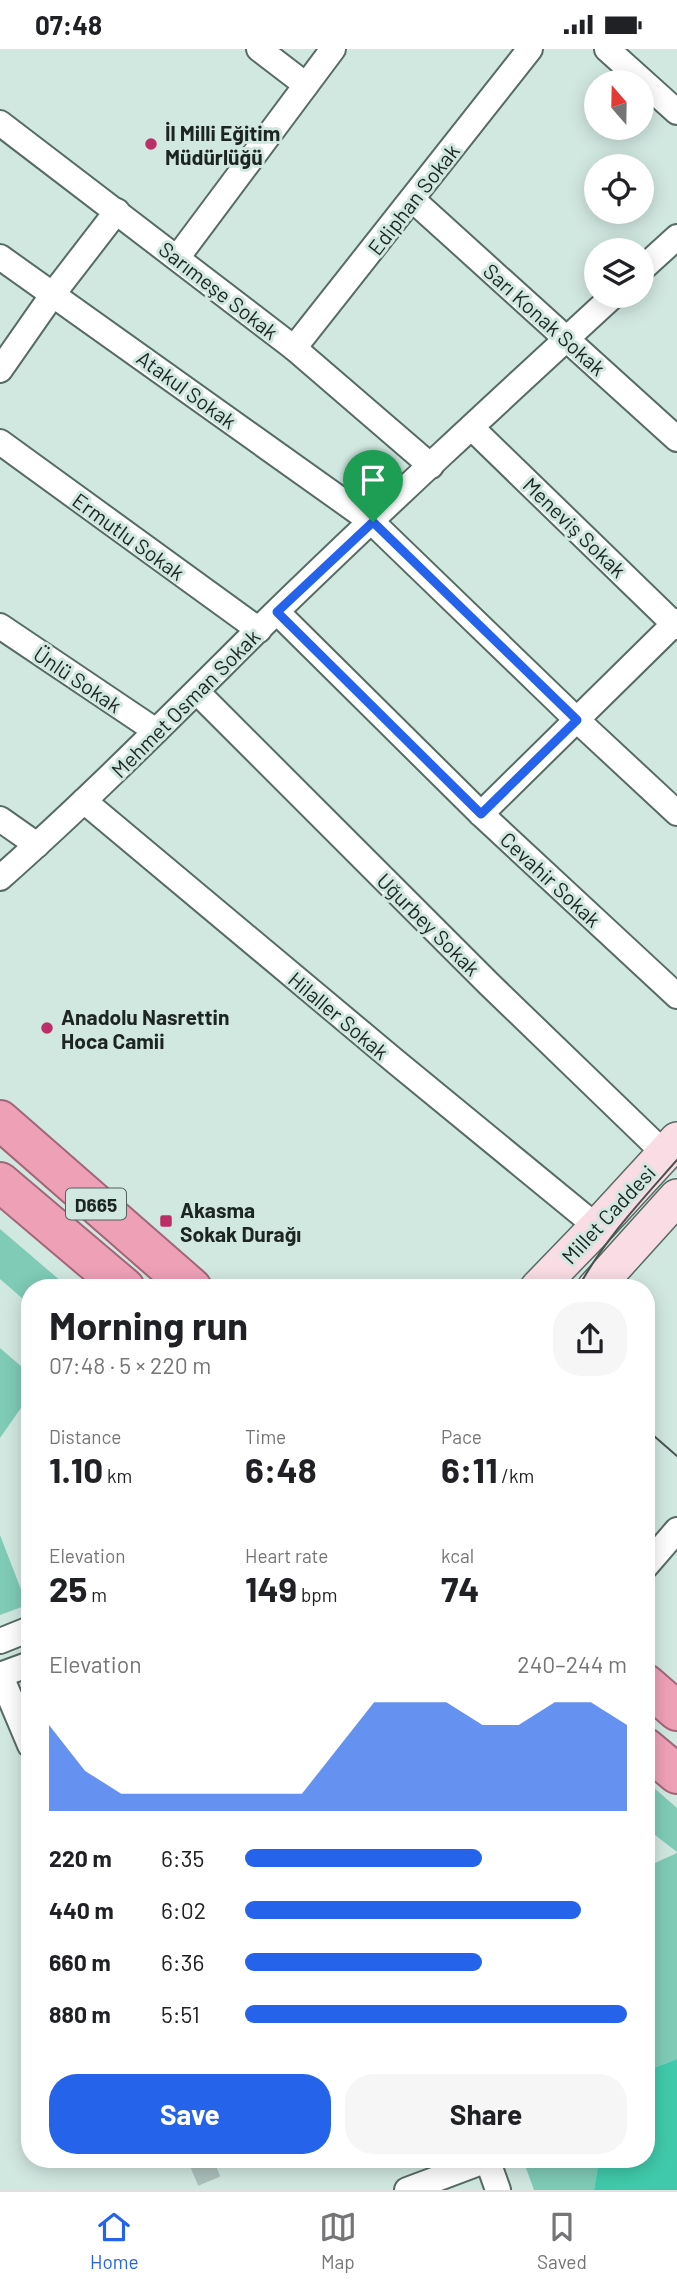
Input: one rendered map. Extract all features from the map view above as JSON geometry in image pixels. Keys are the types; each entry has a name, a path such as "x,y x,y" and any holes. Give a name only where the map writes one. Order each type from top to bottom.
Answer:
{"highway":[{"name":"D665","path":"0,1120 182,1279"},
{"name":"D665","path":"0,1182 114,1279"},
{"path":"655,1692 677,1711"},
{"path":"655,1756 677,1774"}],"main road":[{"name":"Millet Caddesi","path":"547,1279 671,1147"},
{"name":"Millet Caddesi","path":"603,1279 677,1197"}],"street":[{"path":"259,49 306,85"},
{"path":"177,258 332,49"},
{"name":"Ediphan Sokak","path":"294,348 530,49"},
{"path":"607,49 677,112"},
{"name":"Sarımeşe Sokak","path":"0,123 294,348 431,466"},
{"name":"Sarı Konak Sokak","path":"413,199 677,439"},
{"path":"0,370 53,294 117,211"},
{"path":"654,259 677,239"},
{"name":"Atakul Sokak","path":"0,257 373,522 677,813"},
{"name":"Mehmet Osman Sokak","path":"0,878 84,801 277,612 601,308"},
{"name":"Meneviş Sokak","path":"472,428 676,624"},
{"name":"Ermutlu Sokak","path":"0,442 259,630"},
{"name":"Cevahir Sokak","path":"277,612 481,814 677,996"},
{"path":"481,814 676,624"},
{"name":"Ünlü Sokak","path":"0,626 156,731"},
{"name":"Uğurbey Sokak","path":"197,692 490,985 671,1147"},
{"name":"Hilaller Sokak","path":"84,801 597,1227"},
{"path":"0,819 37,845"},
{"path":"655,1556 677,1530"},
{"path":"0,1641 21,1633"},
{"path":"21,1667 0,1674 21,1724"},
{"path":"407,2190 466,2168"},
{"path":"453,2190 478,2168"},
{"path":"490,2168 498,2190"}],"green space":[{"path":"0,1229 58,1279 21,1279 21,1297 0,1279"},
{"path":"0,1348 21,1366 21,1408 0,1438"},
{"path":"0,1535 21,1589 21,1607 0,1615"},
{"path":"655,1789 677,1808 677,1852 655,1835"},
{"path":"677,1853 677,2059 655,2068 655,1863"},
{"path":"677,2059 677,2190 594,2190 598,2168 655,2168 655,2068"},
{"path":"526,2168 598,2168 594,2190 534,2190"}],"tunnel":[{"path":"204,2168 213,2190"}],"tram line":[{"path":"583,1279 611,1237 677,1160"},
{"path":"655,1437 677,1456"}],"place":[{"name":"İl Milli Eğitim Müdürlüğü","path":"151,144"},
{"name":"Anadolu Nasrettin Hoca Camii","path":"47,1028"},
{"name":"Akasma Sokak Durağı","path":"166,1221"}],"route":[{"path":"373,522 577,720 481,814 277,612 373,522"}]}
